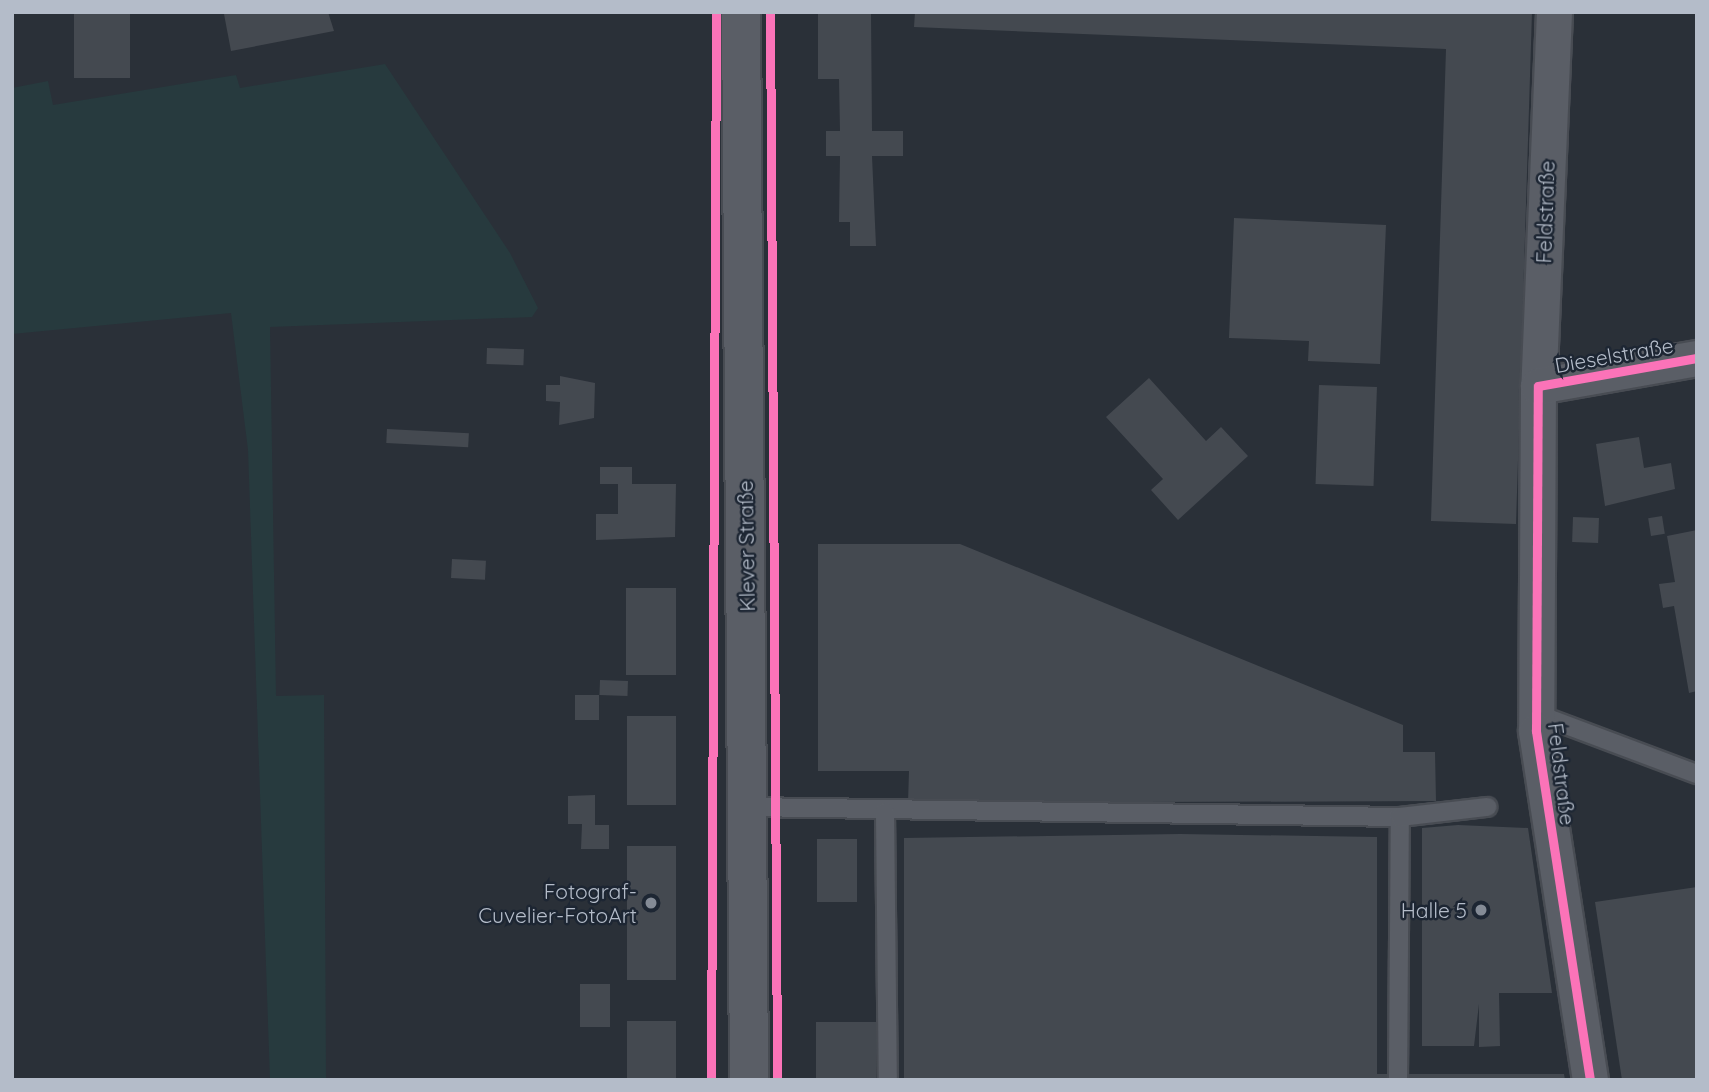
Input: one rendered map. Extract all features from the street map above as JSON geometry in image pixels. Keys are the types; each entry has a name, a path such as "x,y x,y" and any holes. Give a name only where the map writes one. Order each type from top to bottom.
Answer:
{"street":[{"name":"Klever Straße","path":"741,12 749,807 748,1080"},
{"name":"Feldstraße","path":"1553,12 1538,386 1536,714 1590,1080"},
{"name":"Dieselstraße","path":"1538,386 1697,358"}],"lane":[{"path":"1536,714 1697,774"},
{"path":"749,807 885,812 1400,817 1487,807"},
{"path":"885,812 888,1080"},
{"path":"1398,1080 1400,817"}],"green space":[{"path":"385,64 510,253 538,308 532,317 270,327 276,696 324,695 326,1080 270,1080 248,450 231,313 12,334 12,88 48,81 53,105 236,75 240,88"}],"building":[{"path":"74,12 130,12 130,78 74,78"},
{"path":"328,12 334,31 231,51 224,14"},
{"path":"818,12 871,12 872,131 903,131 903,156 872,156 876,246 850,246 850,222 839,222 840,156 826,156 826,131 840,131 839,79 818,79"},
{"path":"915,12 1532,12 1516,524 1431,521 1446,49 914,27"},
{"path":"1234,218 1386,225 1380,364 1308,361 1309,341 1229,338"},
{"path":"487,348 524,349 523,365 486,364"},
{"path":"560,376 595,383 594,418 559,425 560,402 546,401 546,385 560,385"},
{"path":"1149,378 1206,441 1221,427 1248,456 1178,520 1151,490 1163,479 1106,417"},
{"path":"1319,385 1377,387 1374,486 1316,484"},
{"path":"387,429 469,433 468,447 386,443"},
{"path":"1639,437 1644,468 1671,463 1675,489 1605,506 1596,444"},
{"path":"600,467 632,467 632,484 676,484 675,537 596,540 596,514 618,514 618,484 600,484"},
{"path":"1662,516 1665,534 1651,536 1648,518"},
{"path":"1573,517 1599,518 1598,543 1572,542"},
{"path":"1697,530 1697,691 1689,693 1674,606 1663,608 1659,584 1675,582 1667,536"},
{"path":"818,544 960,544 1403,725 1403,752 1435,752 1436,801 908,803 909,771 818,771"},
{"path":"452,559 486,561 485,580 451,578"},
{"path":"626,588 676,588 676,675 626,675"},
{"path":"600,680 628,681 627,696 599,695"},
{"path":"575,695 599,695 599,720 575,720"},
{"path":"627,716 676,716 676,805 627,805"},
{"path":"595,795 595,825 609,825 609,849 581,849 582,824 568,824 568,796"},
{"name":"Halle 5","path":"1458,825 1528,828 1552,993 1499,993 1500,1046 1479,1047 1479,1004 1474,1046 1422,1046 1422,828"},
{"path":"1180,834 1377,837 1377,1074 1564,1074 1565,1080 904,1080 904,838"},
{"path":"817,839 857,839 857,902 817,902"},
{"path":"627,846 676,846 676,980 627,980"},
{"path":"1697,887 1697,1080 1622,1080 1595,902"},
{"path":"580,984 610,984 610,1027 580,1027"},
{"path":"627,1021 676,1021 676,1080 627,1080"},
{"path":"816,1022 876,1022 876,1080 816,1080"}],"cycle path":[{"path":"711,1080 716,12"},
{"path":"770,12 777,1080"},
{"path":"1590,1080 1536,731 1538,386 1697,358"}],"place":[{"name":"Fotograf- Cuvelier-FotoArt","path":"651,903"},
{"name":"Halle 5","path":"1481,910"}]}
